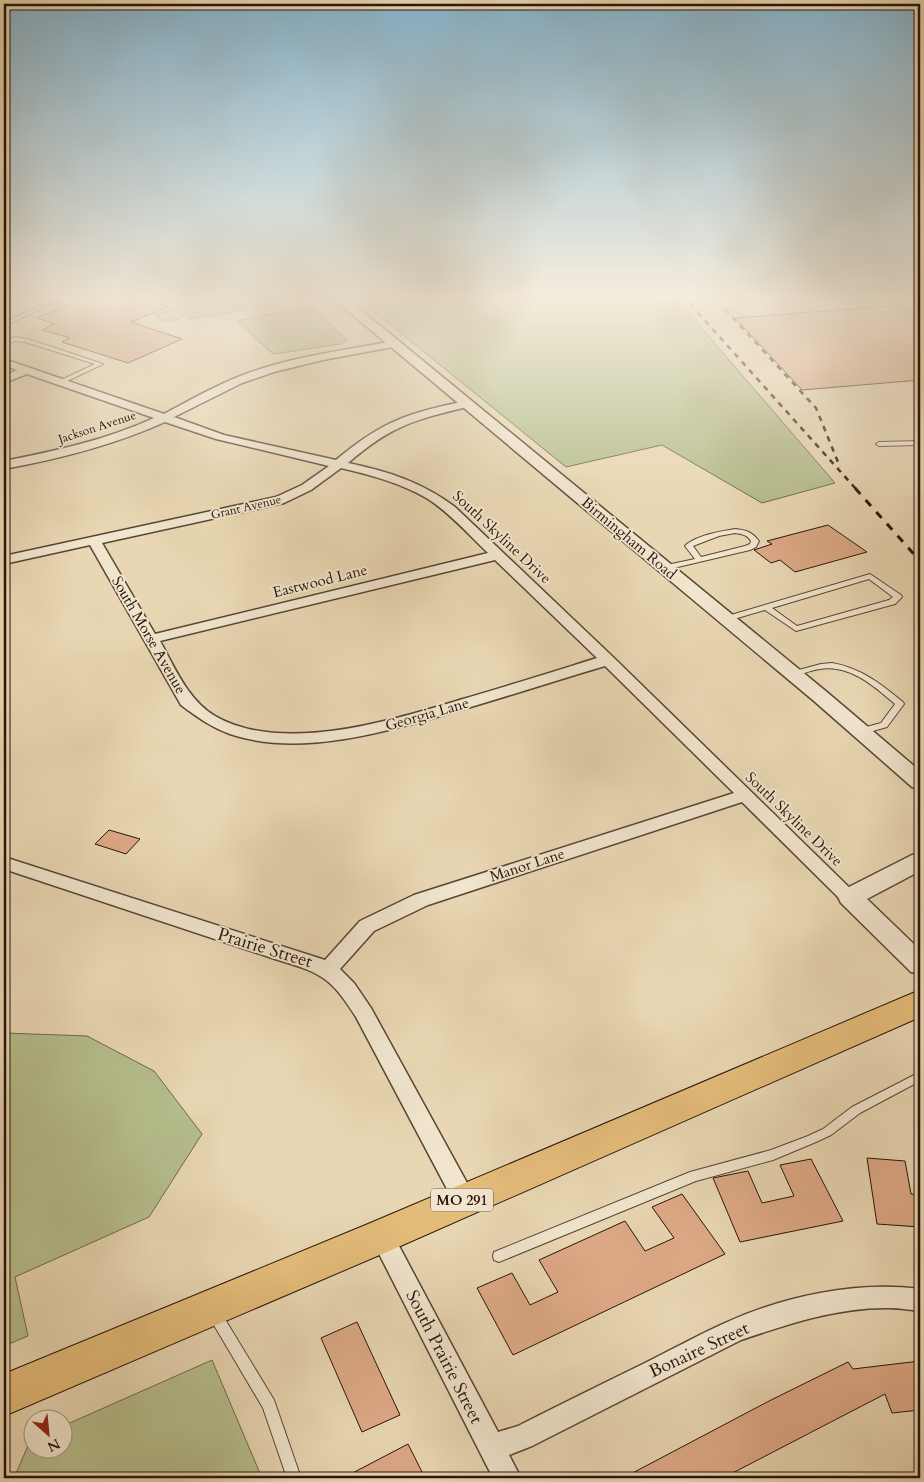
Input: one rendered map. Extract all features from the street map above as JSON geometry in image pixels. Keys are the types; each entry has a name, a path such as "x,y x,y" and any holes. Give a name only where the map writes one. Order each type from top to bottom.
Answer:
{"highway":[{"name":"MO 291","path":"4,1395 382,1236 464,1199 920,1004"}],"street":[{"name":"South Skyline Drive","path":"13,365 164,417 259,447 383,474 432,496 450,510 608,660 850,897"},
{"name":"Jackson Avenue","path":"4,465 92,446 138,430 237,382 267,370 287,365"},
{"name":"Birmingham Road","path":"420,365 727,618 920,782"},
{"path":"4,380 27,370"},
{"name":"Grant Avenue","path":"4,560 280,500 308,488 373,437 394,426 432,412 467,404"},
{"name":"South Morse Avenue","path":"94,540 186,702 208,719 241,733"},
{"name":"Eastwood Lane","path":"151,639 497,554"},
{"name":"Georgia Lane","path":"241,733 259,737 292,737 359,731 391,725 608,660"},
{"name":"Manor Lane","path":"328,969 367,926 421,900 746,795"},
{"path":"920,861 850,897 920,965"},
{"name":"Prairie Street","path":"4,863 282,954 308,959 328,969 351,994 364,1013 464,1199"},
{"name":"South Prairie Street","path":"382,1236 507,1478"},
{"name":"Bonaire Street","path":"491,1448 523,1437 734,1331 777,1316 821,1305 867,1298 890,1297 920,1300"}],"lane":[{"path":"61,382 97,365"},
{"path":"879,444 920,443"},
{"path":"665,568 698,558 747,548 753,545 754,537 746,531 736,530 692,542 689,546 698,558"},
{"path":"727,618 870,576 898,597 892,602 796,629 766,607"},
{"path":"794,674 822,666 840,667 859,674 900,704 884,725 862,731"},
{"path":"499,1256 694,1176 773,1155 812,1139 827,1132 856,1110 920,1076"},
{"path":"212,1308 269,1405 294,1478"}],"green space":[{"path":"440,365 734,365 835,483 762,503 662,445 566,467"},
{"path":"4,1033 87,1036 154,1071 202,1134 149,1217 15,1277 28,1336 4,1346"},
{"path":"212,1360 262,1478 14,1478 22,1460 72,1460 72,1422"}],"building":[{"path":"779,365 920,365 920,380 802,390"},
{"path":"828,525 867,552 795,572 780,560 771,563 754,550 772,544 767,541"},
{"path":"109,830 140,839 126,854 95,844"},
{"path":"867,1158 905,1161 911,1194 920,1195 920,1227 877,1224"},
{"path":"811,1159 843,1221 740,1242 713,1178 748,1171 762,1203 794,1196 780,1165"},
{"path":"682,1194 725,1254 513,1355 477,1288 512,1273 530,1305 558,1292 539,1260 625,1221 645,1251 674,1238 652,1207"},
{"path":"357,1322 400,1415 362,1432 321,1338"},
{"path":"920,1361 920,1410 892,1413 885,1394 723,1478 623,1478 771,1400 848,1362 853,1369"},
{"path":"408,1444 425,1478 343,1478"}],"railway":[{"path":"745,365 856,489"},
{"path":"777,365 816,408 840,467"},
{"path":"855,488 920,561"}]}
